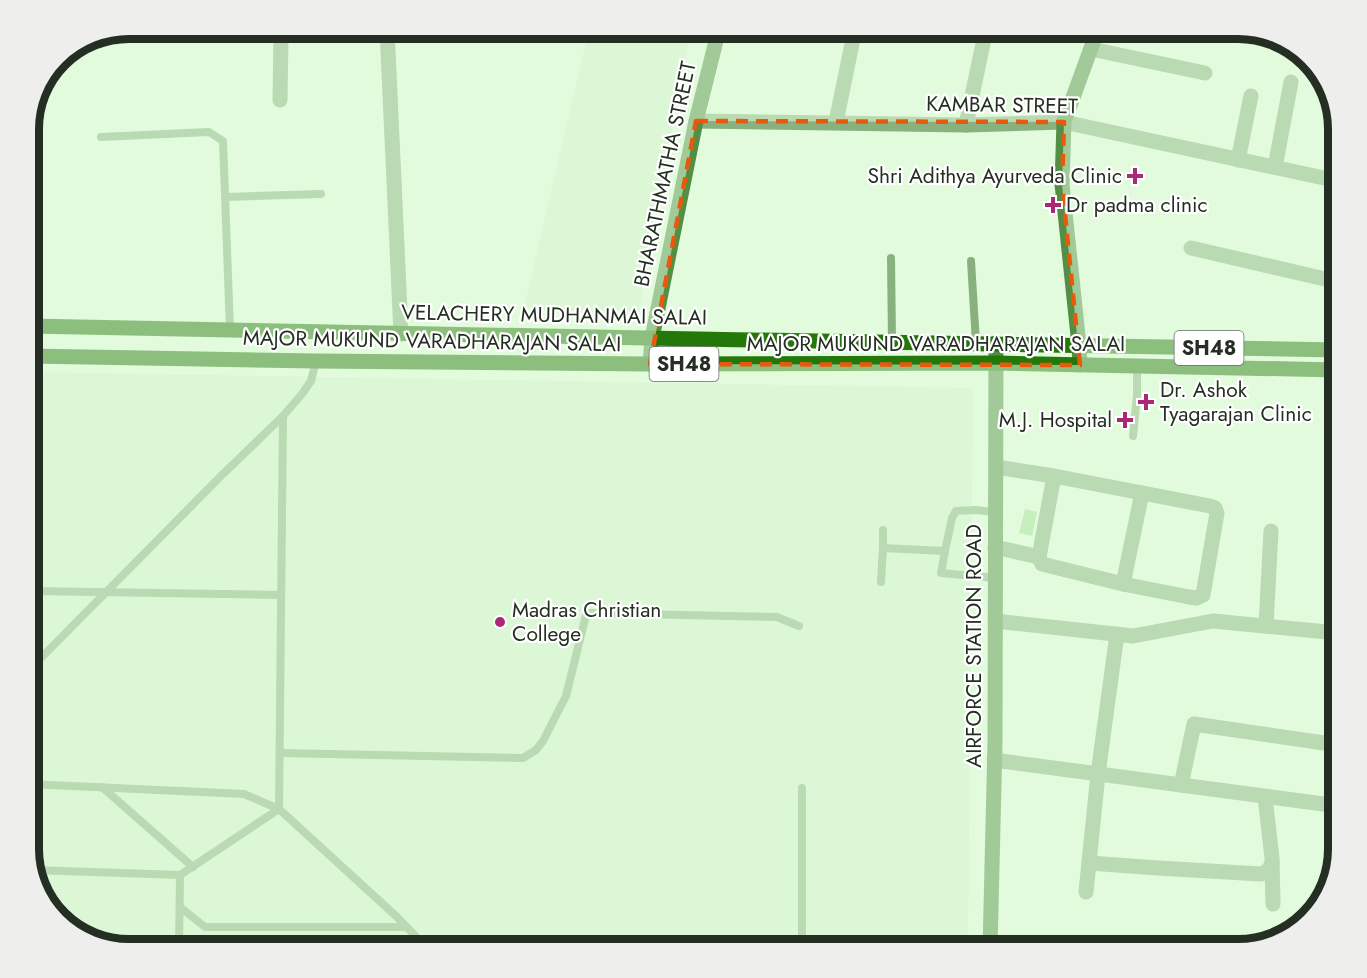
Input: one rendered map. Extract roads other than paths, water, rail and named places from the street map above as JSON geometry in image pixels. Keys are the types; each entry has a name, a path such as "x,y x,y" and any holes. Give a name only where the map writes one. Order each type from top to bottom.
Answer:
{"main road":[{"name":"VELACHERY MUDHANMAI SALAI","path":"39,326 1079,345"},
{"name":"MAJOR MUKUND VARADHARAJAN SALAI","path":"1079,345 1328,350"},
{"name":"MAJOR MUKUND VARADHARAJAN SALAI","path":"39,356 650,364 996,363 1328,370"}],"street":[{"path":"280,100 281,39"},
{"path":"387,39 400,334"},
{"name":"BHARATHMATHA STREET","path":"650,364 652,338 696,121 716,39"},
{"path":"836,122 853,39"},
{"path":"966,125 984,39"},
{"path":"1080,365 1062,184 1064,122 1094,39"},
{"path":"1091,49 1205,72"},
{"path":"1275,167 1290,82"},
{"path":"1238,160 1251,96"},
{"name":"KAMBAR STREET","path":"696,121 966,125 1064,122 1328,179"},
{"path":"1191,248 1328,280"},
{"name":"AIRFORCE STATION ROAD","path":"990,939 994,760 996,343"},
{"path":"996,467 1054,476 1215,508 1217,513 1203,595 1197,598 1189,597 1042,564 1039,556 1054,476"},
{"path":"1123,584 1142,493"},
{"path":"1266,626 1270,531"},
{"path":"996,547 1039,556"},
{"path":"995,621 1133,636 1213,621 1328,632"},
{"path":"1086,892 1098,774 1117,634"},
{"path":"1181,785 1194,724 1328,744"},
{"path":"994,760 1328,805"},
{"path":"1265,796 1272,864 1273,904"},
{"path":"1089,863 1261,874 1268,871 1272,864"}],"lane":[{"path":"101,137 209,132 223,141 230,330"},
{"path":"225,197 321,194"},
{"path":"891,258 892,342"},
{"path":"971,261 976,343"},
{"path":"39,660 283,416 311,381 316,361"},
{"path":"1133,436 1137,366"},
{"path":"279,809 283,416"},
{"path":"995,578 941,573 952,518 956,511 996,512"},
{"path":"881,582 883,530"},
{"path":"883,548 945,551"},
{"path":"39,591 281,595"},
{"path":"280,753 523,758 536,750 543,741 566,696 586,615 589,613 777,617 799,626"},
{"path":"39,785 244,794 279,809 417,939"},
{"path":"102,788 193,867"},
{"path":"802,788 802,939"},
{"path":"42,870 180,875 279,809"},
{"path":"179,939 180,875"},
{"path":"180,907 205,927 406,927"}],"place":[{"name":"Shri Adithya Ayurveda Clinic","path":"1135,176"},
{"name":"Dr padma clinic","path":"1053,205"},
{"name":"Dr. Ashok Tyagarajan Clinic","path":"1146,402"},
{"name":"M.J. Hospital","path":"1125,420"},
{"name":"Madras Christian College","path":"500,622"}]}
